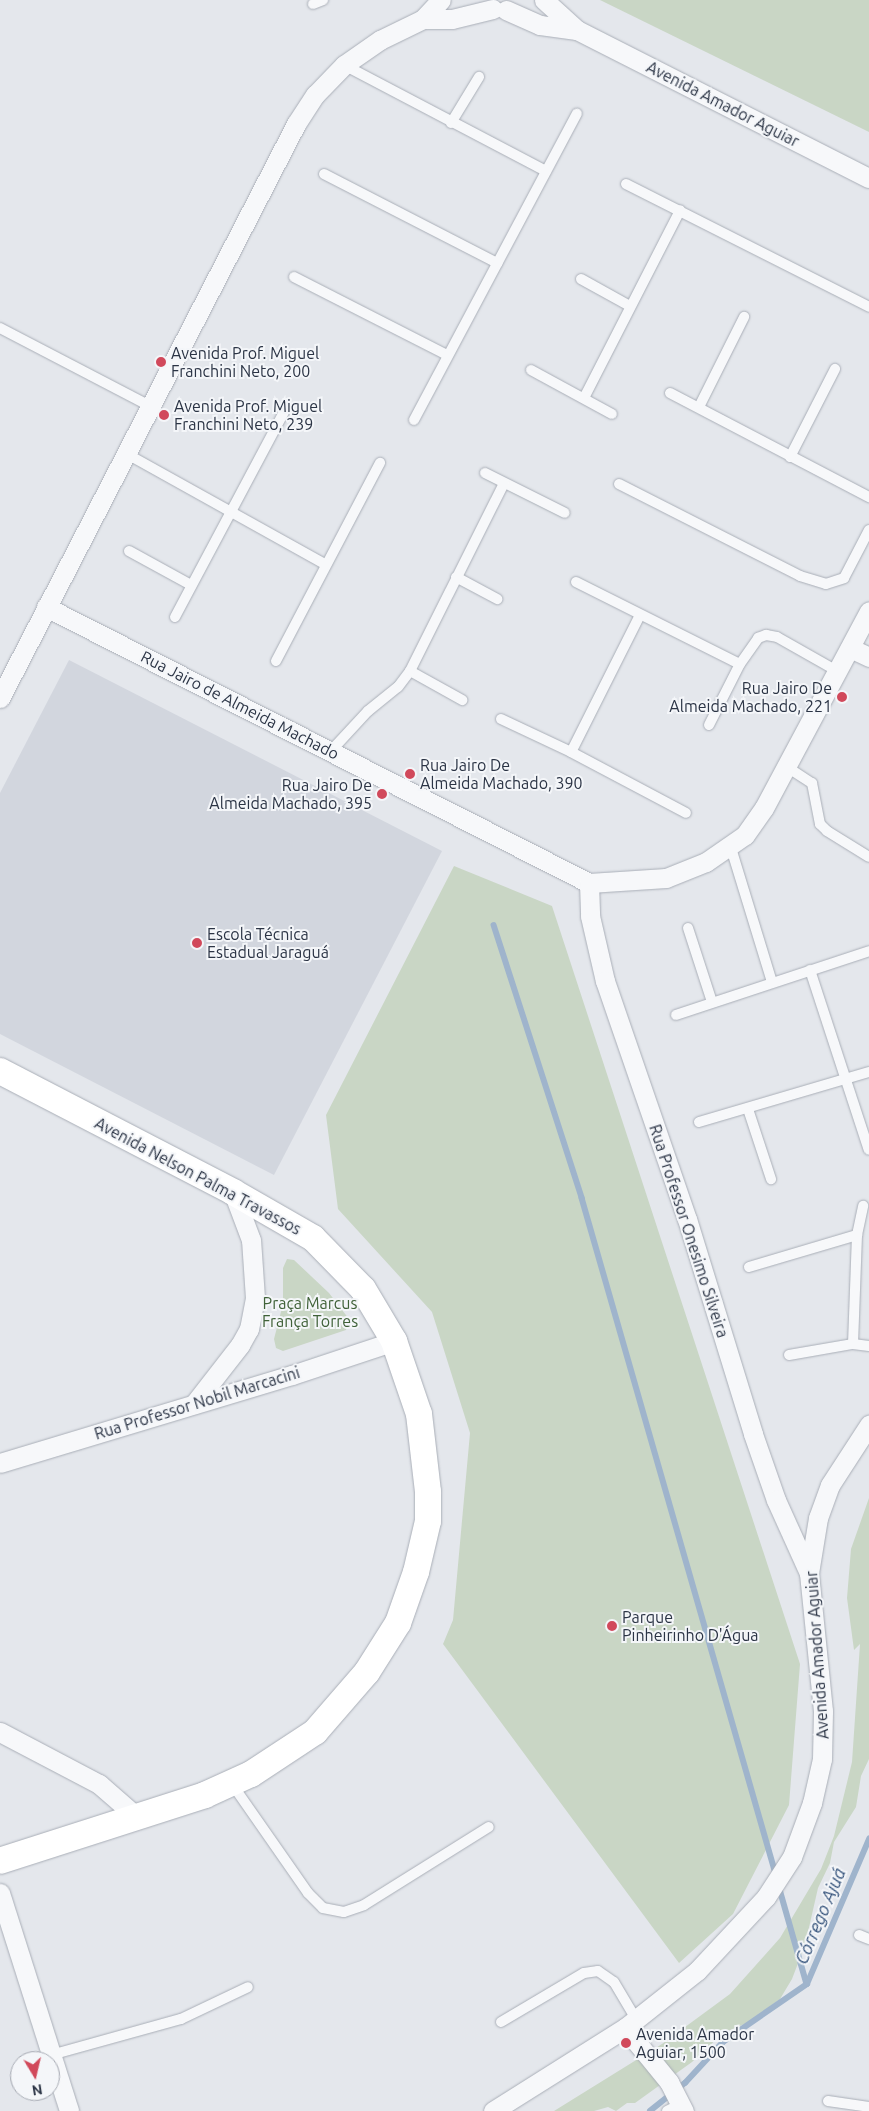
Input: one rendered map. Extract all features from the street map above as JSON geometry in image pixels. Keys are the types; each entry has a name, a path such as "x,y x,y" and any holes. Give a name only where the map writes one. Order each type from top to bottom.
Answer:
{"street":[{"path":"0,698 152,407 296,124 315,95 344,65 380,40 423,18 441,0"},
{"name":"Avenida Amador Aguiar","path":"544,0 577,30 869,178"},
{"path":"423,18 452,19 500,5"},
{"name":"Avenida Amador Aguiar","path":"500,5 540,25 577,30"},
{"name":"Rua Jairo de Almeida Machado","path":"46,607 589,883"},
{"path":"589,883 666,878 706,862 731,848 745,835 764,808 869,611"},
{"path":"850,648 869,657"},
{"name":"Rua Professor Onesimo Silveira","path":"589,883 590,916 605,981 687,1219 756,1443 776,1500 809,1573"},
{"name":"Avenida Nelson Palma Travassos","path":"0,1070 233,1192 313,1238 363,1289 394,1341 419,1414 428,1492 424,1538 398,1623 367,1672 316,1732 251,1774 231,1783 138,1818 0,1861"},
{"path":"194,1404 240,1345 249,1329 255,1298 251,1240 233,1192"},
{"name":"Rua Professor Nobil Marcacini","path":"0,1463 394,1341"},
{"name":"Avenida Amador Aguiar","path":"493,2111 631,2024 697,1971 730,1938 766,1897 792,1857 812,1803 822,1759 823,1711 809,1573 818,1518 830,1484 869,1426"},
{"path":"0,1732 99,1784 138,1818"},
{"path":"0,1893 50,2051"},
{"path":"631,2024 669,2082 678,2109"},
{"path":"60,2082 69,2111"}],"lane":[{"path":"344,65 451,123 546,171"},
{"path":"451,123 480,77"},
{"path":"414,420 577,114"},
{"path":"324,174 497,263"},
{"path":"626,184 869,307"},
{"path":"584,398 680,210"},
{"path":"294,277 447,355"},
{"path":"581,279 630,306"},
{"path":"699,407 744,317"},
{"path":"0,328 152,407"},
{"path":"790,457 835,369"},
{"path":"531,370 612,414"},
{"path":"670,393 869,497"},
{"path":"175,616 285,410"},
{"path":"127,454 232,510 325,564"},
{"path":"276,661 325,564 380,463"},
{"path":"485,473 565,512"},
{"path":"330,752 368,711 398,687 410,671 504,483"},
{"path":"619,484 800,576 826,584 844,578 869,530"},
{"path":"129,551 191,586"},
{"path":"456,578 498,599"},
{"path":"576,582 740,664"},
{"path":"571,752 640,615"},
{"path":"709,724 750,646 766,635 785,641 837,671"},
{"path":"410,671 462,700"},
{"path":"501,719 571,752 686,813"},
{"path":"786,767 812,783 820,824 826,831 869,857"},
{"path":"731,848 772,982"},
{"path":"688,928 712,1002"},
{"path":"676,1015 869,951"},
{"path":"810,970 869,1150"},
{"path":"699,1122 869,1072"},
{"path":"748,1109 771,1179"},
{"path":"853,1344 857,1235 863,1206"},
{"path":"749,1267 857,1235"},
{"path":"789,1355 853,1344 869,1346"},
{"path":"231,1783 308,1894 323,1908 337,1911 364,1905 489,1827"},
{"path":"501,2022 584,1973 598,1971 614,1982 631,2024"},
{"path":"60,2052 182,2019 248,1987"},
{"path":"828,2101 869,2107"}],"shaded area":[{"name":"Escola Técnica Estadual Jaraguá","path":"69,660 442,851 274,1175 0,1034 0,793"}],"green space":[{"path":"600,0 869,0 869,132"},
{"name":"Parque Pinheirinho D'Água","path":"454,866 552,906 800,1664 789,1805 733,1914 679,1963 443,1644 453,1620 470,1433 432,1312 338,1209 326,1115"},
{"name":"Praça Marcus França Torres","path":"287,1259 294,1260 329,1293 349,1319 346,1330 283,1351 276,1348 274,1339 283,1304 283,1268"},
{"path":"869,1498 869,1759 861,1776 856,1807 834,1842 830,1863 818,1888 805,1945 792,1979 780,1999 747,2023 723,2033 692,2062 635,2103 627,2103 616,2111 608,2107 594,2111 554,2111 662,2044 730,1994 780,1938 821,1869 834,1836 852,1762 860,1644 854,1650 847,1598 851,1549"}],"waterway":[{"path":"494,925 582,1198 776,1874"},
{"name":"Córrego Ajuá","path":"650,2111 685,2083 723,2042 807,1984 869,1839"},
{"path":"779,1886 807,1984"}],"place":[{"name":"Avenida Prof. Miguel Franchini Neto, 200","path":"161,362"},
{"name":"Avenida Prof. Miguel Franchini Neto, 239","path":"164,415"},
{"name":"Rua Jairo De Almeida Machado, 221","path":"842,697"},
{"name":"Rua Jairo De Almeida Machado, 390","path":"410,774"},
{"name":"Rua Jairo De Almeida Machado, 395","path":"382,794"},
{"name":"Escola Técnica Estadual Jaraguá","path":"197,943"},
{"name":"Parque Pinheirinho D'Água","path":"612,1626"},
{"name":"Avenida Amador Aguiar, 1500","path":"626,2043"}]}
